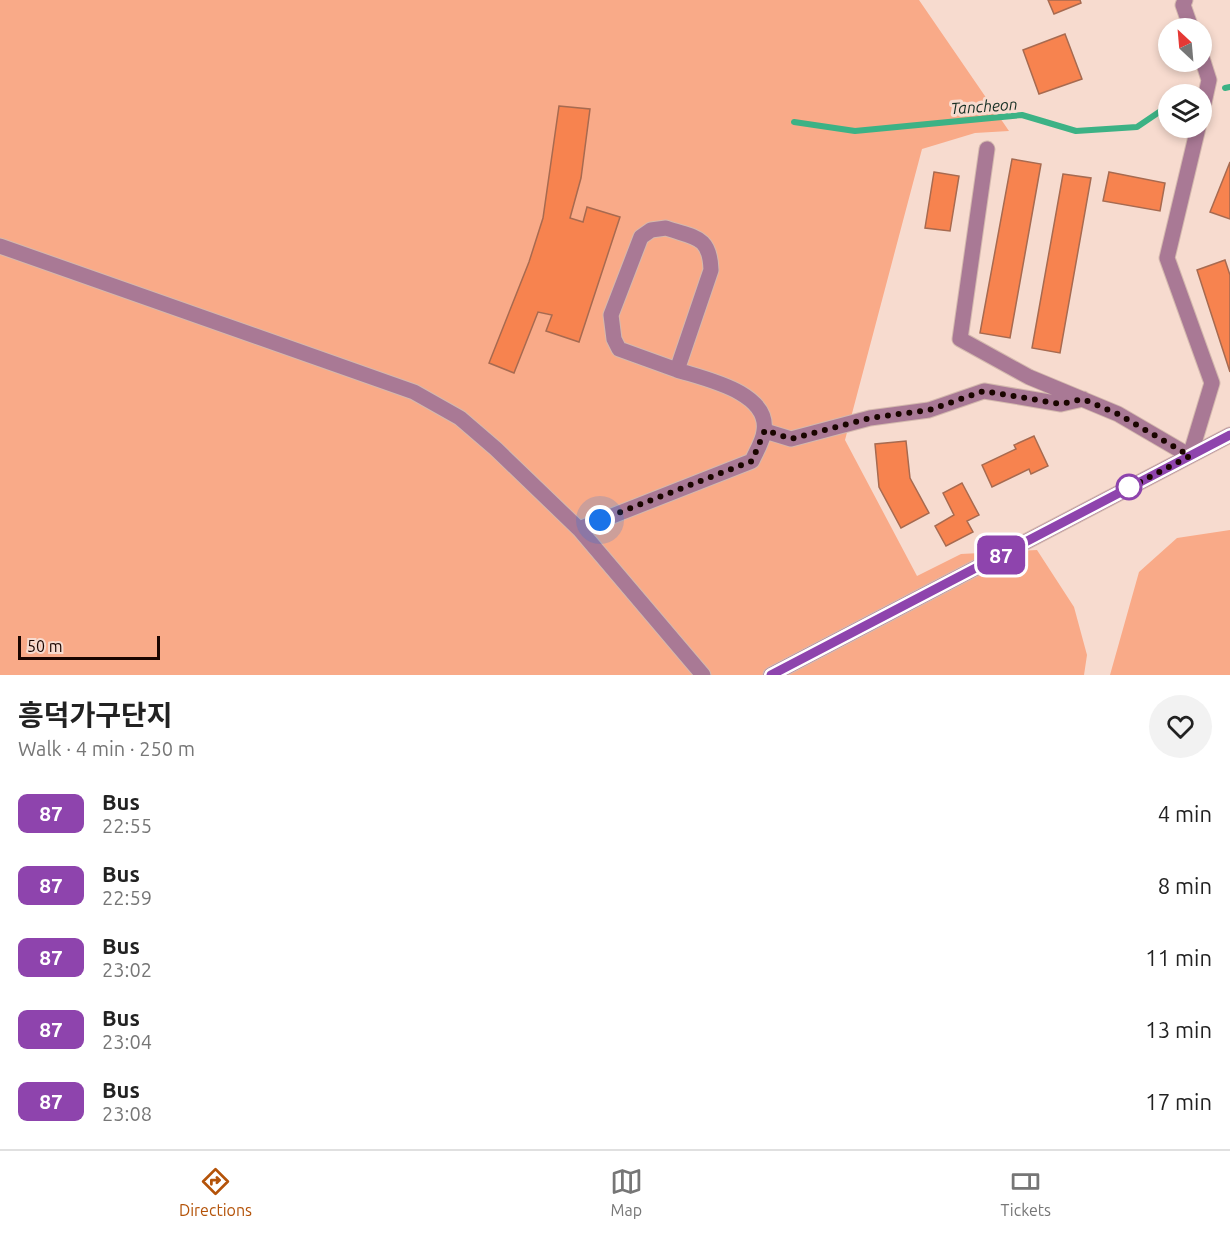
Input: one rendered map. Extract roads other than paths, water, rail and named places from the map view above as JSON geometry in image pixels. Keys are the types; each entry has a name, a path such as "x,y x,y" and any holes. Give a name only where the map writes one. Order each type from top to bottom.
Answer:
{"street":[{"path":"1185,0 1183,5 1188,18"},
{"path":"1190,456 1212,383 1167,258 1196,138"},
{"path":"987,149 960,339 1029,377 1118,414 1190,456"},
{"path":"579,529 752,461 765,430 761,410 747,395 677,370 619,349 614,339 611,315 641,237 651,230 666,228 704,242 711,253 711,270 677,370"},
{"path":"0,246 414,392 460,418 496,448 579,529 703,675"},
{"path":"765,430 791,439 870,418 929,410 984,391 1061,404 1083,399"},
{"path":"771,675 1230,435"}],"waterway":[{"name":"Tancheon","path":"1225,88 1230,87"},
{"name":"Tancheon","path":"794,122 855,131 1022,115 1076,131 1137,127 1158,113"}]}
